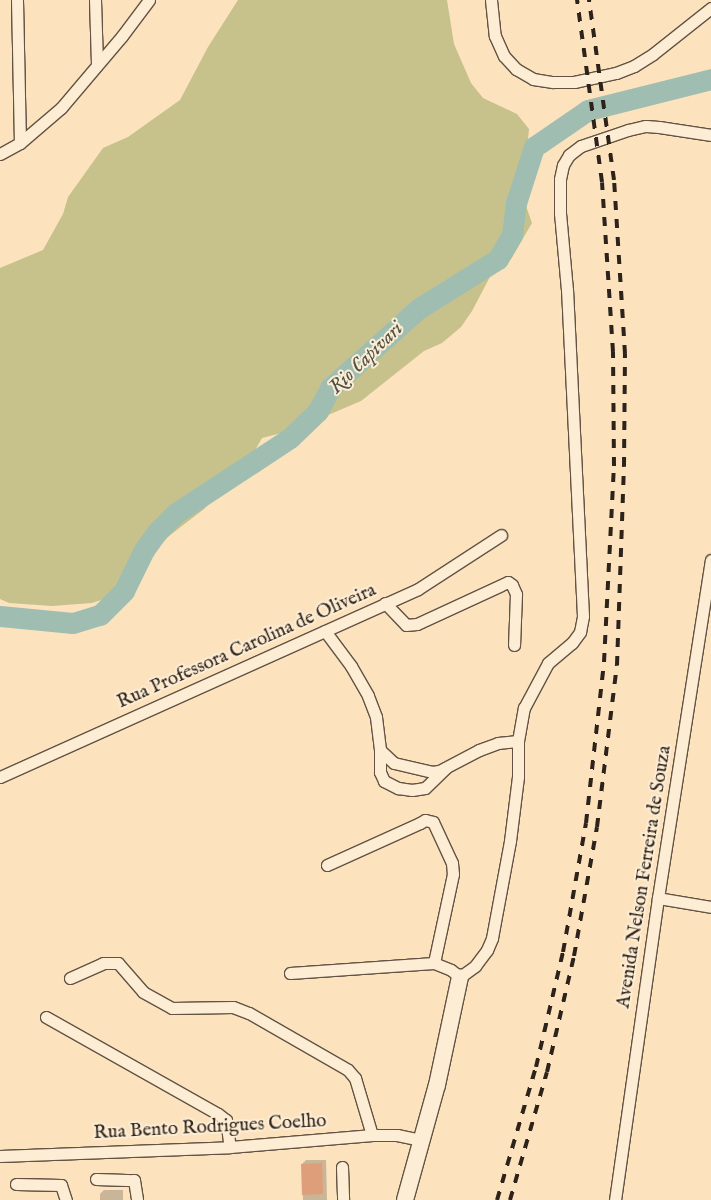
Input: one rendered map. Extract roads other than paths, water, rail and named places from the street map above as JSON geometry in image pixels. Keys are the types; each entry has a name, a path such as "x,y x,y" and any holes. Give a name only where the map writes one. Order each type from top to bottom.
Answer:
{"street":[{"path":"17,0 20,143"},
{"path":"95,0 97,65"},
{"path":"0,154 20,143 61,108 149,0"},
{"path":"491,0 495,36 504,56 516,69 533,79 553,82 574,82 616,73 634,66 660,49 711,8"},
{"path":"405,1200 437,1085 460,977 475,966 492,938 518,777 518,741 524,708 540,674 548,663 576,638 580,632 583,616 567,290 560,213 560,179 563,165 569,155 581,146 646,126 711,135"},
{"name":"Rua Professora Carolina de Oliveira","path":"0,777 418,589 501,535"},
{"name":"Avenida Nelson Ferreira de Souza","path":"615,1200 658,898 711,560"},
{"path":"385,603 406,625 417,624 508,582 512,585 516,594 514,646"},
{"path":"325,631 352,666 368,696 376,717 380,750 380,772 384,781 398,788 412,790 425,788 446,768"},
{"path":"380,750 388,759 403,767 432,772 446,768 479,750 498,743 518,741"},
{"path":"327,865 420,822 425,820 433,822 452,863 453,874 434,963"},
{"path":"658,898 711,907"},
{"path":"70,978 104,963 118,963 143,992 172,1008 233,1007 249,1013 348,1070 355,1078 372,1136"},
{"path":"290,972 434,963 451,970 460,977"},
{"path":"46,1017 218,1114 226,1120 230,1147"},
{"name":"Rua Bento Rodrigues Coelho","path":"0,1156 230,1147 397,1135 421,1140"},
{"path":"342,1167 343,1200"},
{"path":"96,1179 134,1180 137,1200"},
{"path":"16,1184 61,1185 66,1200"}],"waterway":[{"name":"Rio Capivari","path":"0,616 73,623 100,615 124,591 144,550 157,532 176,513 290,438 318,411 330,388 418,309 498,259 512,235 516,203 534,147 588,110 711,79"}],"railway":[{"path":"497,1200 536,1067 563,952 586,823 604,662 614,466 613,352 602,182 577,0"},
{"path":"510,1200 547,1072 574,956 597,827 617,665 624,466 625,354 614,180 589,0"}]}
